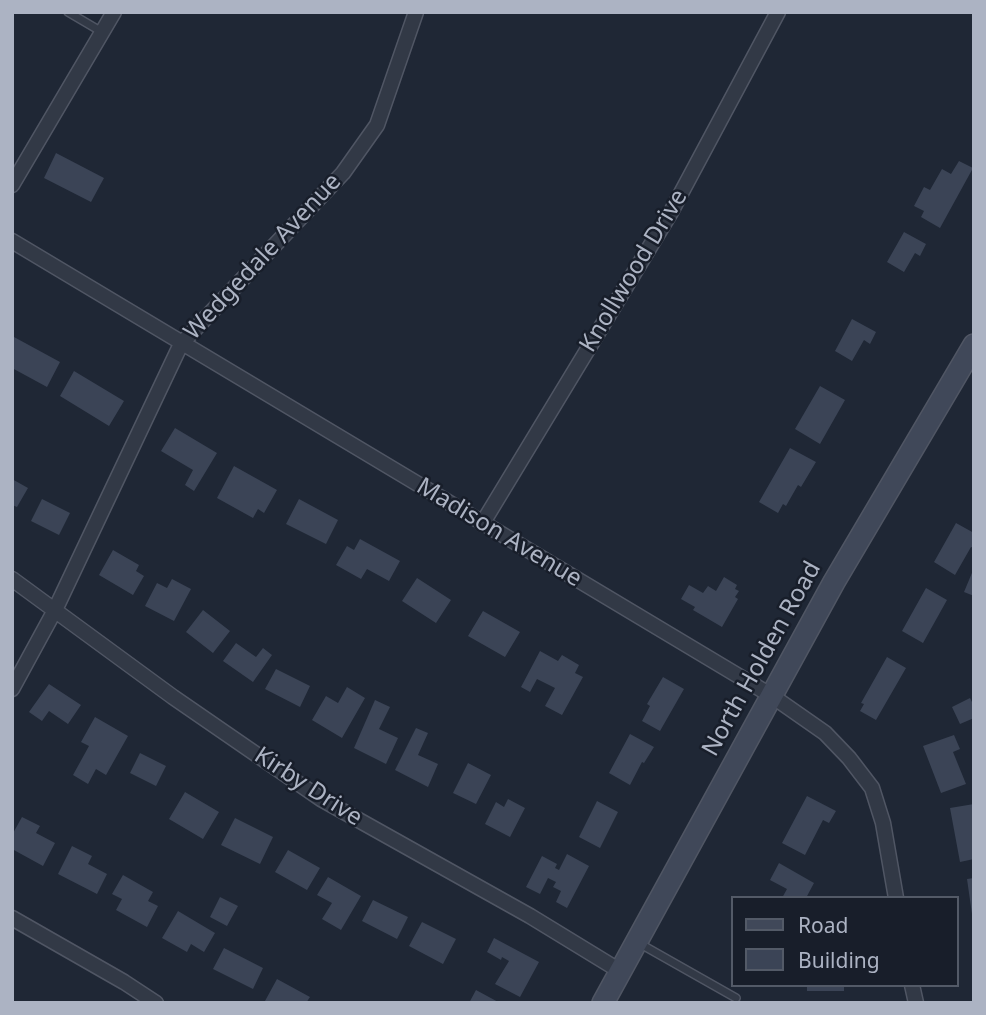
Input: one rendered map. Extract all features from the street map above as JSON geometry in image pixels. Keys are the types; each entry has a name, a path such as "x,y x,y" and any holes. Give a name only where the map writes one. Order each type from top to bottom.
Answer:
{"main road":[{"name":"North Holden Road","path":"603,1003 834,582 974,345"}],"street":[{"path":"12,186 114,12"},
{"name":"Wedgedale Avenue","path":"12,689 55,610 181,344 343,173 377,125 416,12"},
{"name":"Knollwood Drive","path":"482,524 671,212 778,12"},
{"name":"Madison Avenue","path":"12,241 772,696 825,733 872,788 883,823 896,896"},
{"name":"Kirby Drive","path":"12,579 173,697 321,799 519,910 620,971"},
{"path":"12,918 156,1003"}],"lane":[{"path":"68,12 102,32"},
{"path":"637,942 736,998"}],"building":[{"path":"56,153 104,178 91,202 44,178"},
{"path":"959,161 973,168 940,228 921,217 924,211 914,206 924,187 930,190 942,169 951,174"},
{"path":"904,232 926,244 920,256 915,253 904,272 887,262"},
{"path":"852,319 876,332 870,344 864,340 852,361 835,351"},
{"path":"14,337 60,362 47,387 12,368"},
{"path":"74,371 124,401 109,426 60,396"},
{"path":"820,386 845,400 820,444 795,429"},
{"path":"175,428 217,453 194,491 185,485 193,470 161,451"},
{"path":"790,448 816,462 801,487 798,485 786,506 783,504 778,513 759,502"},
{"path":"234,466 277,490 264,513 258,509 253,518 217,498"},
{"path":"12,479 28,488 17,507 12,505"},
{"path":"42,499 70,513 59,535 31,521"},
{"path":"299,499 338,520 326,544 286,524"},
{"path":"956,523 974,533 974,548 971,547 955,575 934,562"},
{"path":"360,539 400,561 389,581 367,569 361,579 336,565 347,546 354,550"},
{"path":"113,550 139,565 136,571 144,576 133,595 99,575"},
{"path":"974,568 974,596 964,592"},
{"path":"724,577 737,585 735,589 739,591 735,597 738,599 722,627 693,610 695,607 681,599 689,585 703,593 708,586 716,591"},
{"path":"417,578 451,600 436,623 402,601"},
{"path":"172,579 191,589 174,621 145,606 157,583 167,588"},
{"path":"926,588 947,600 923,643 902,631"},
{"path":"203,610 230,631 213,653 186,632"},
{"path":"483,611 520,632 505,657 468,636"},
{"path":"236,643 256,657 263,648 272,655 253,682 223,661"},
{"path":"540,651 558,661 562,655 579,665 575,673 583,677 562,715 545,706 555,688 537,679 530,692 521,687"},
{"path":"887,657 906,668 876,720 860,711 864,704 861,703"},
{"path":"276,669 310,686 300,707 265,689"},
{"path":"663,677 684,689 660,731 642,721 650,706 647,704"},
{"path":"49,684 81,705 68,724 49,711 42,721 29,712"},
{"path":"347,687 365,698 342,738 312,720 326,696 338,703"},
{"path":"970,698 974,706 974,718 960,724 952,707"},
{"path":"375,700 390,707 379,729 398,738 386,764 354,748"},
{"path":"95,717 128,736 106,775 96,769 88,784 73,775 89,746 81,742"},
{"path":"416,728 428,733 418,755 438,764 428,787 395,770"},
{"path":"630,734 654,747 644,763 642,762 630,785 609,773"},
{"path":"954,735 960,749 953,752 966,784 941,793 923,746"},
{"path":"140,753 166,766 156,786 130,773"},
{"path":"468,763 491,775 476,804 453,793"},
{"path":"185,792 219,812 203,839 169,819"},
{"path":"807,796 836,811 829,823 823,820 805,855 782,843"},
{"path":"508,799 525,808 510,837 485,824 496,802 504,807"},
{"path":"597,801 618,812 600,848 579,837"},
{"path":"974,804 974,859 960,862 950,808"},
{"path":"22,817 40,826 36,833 55,843 43,866 12,849 12,835"},
{"path":"235,818 273,837 260,864 221,845"},
{"path":"72,846 92,856 88,864 107,874 97,894 58,874"},
{"path":"288,850 320,868 307,890 275,872"},
{"path":"567,854 589,866 567,908 556,902 561,891 553,887 556,882 548,878 540,894 526,887 542,856 557,864 555,868 559,870"},
{"path":"779,863 814,883 807,896 783,896 787,889 770,880"},
{"path":"123,875 153,892 148,901 158,906 147,927 116,910 122,899 112,894"},
{"path":"328,877 361,896 341,930 322,919 332,903 317,895"},
{"path":"974,878 974,914 972,914 967,879"},
{"path":"220,897 238,906 227,926 210,917"},
{"path":"373,900 408,917 397,939 362,921"},
{"path":"178,911 215,933 204,952 191,944 187,952 162,938"},
{"path":"422,922 456,939 443,964 409,946"},
{"path":"494,938 539,962 520,997 495,984 509,961 502,957 501,960 487,952"},
{"path":"224,948 263,968 253,989 213,969"},
{"path":"277,979 310,997 306,1003 265,1001"},
{"path":"807,987 844,987 844,991 807,991"},
{"path":"476,990 500,1003 469,1003"}]}
